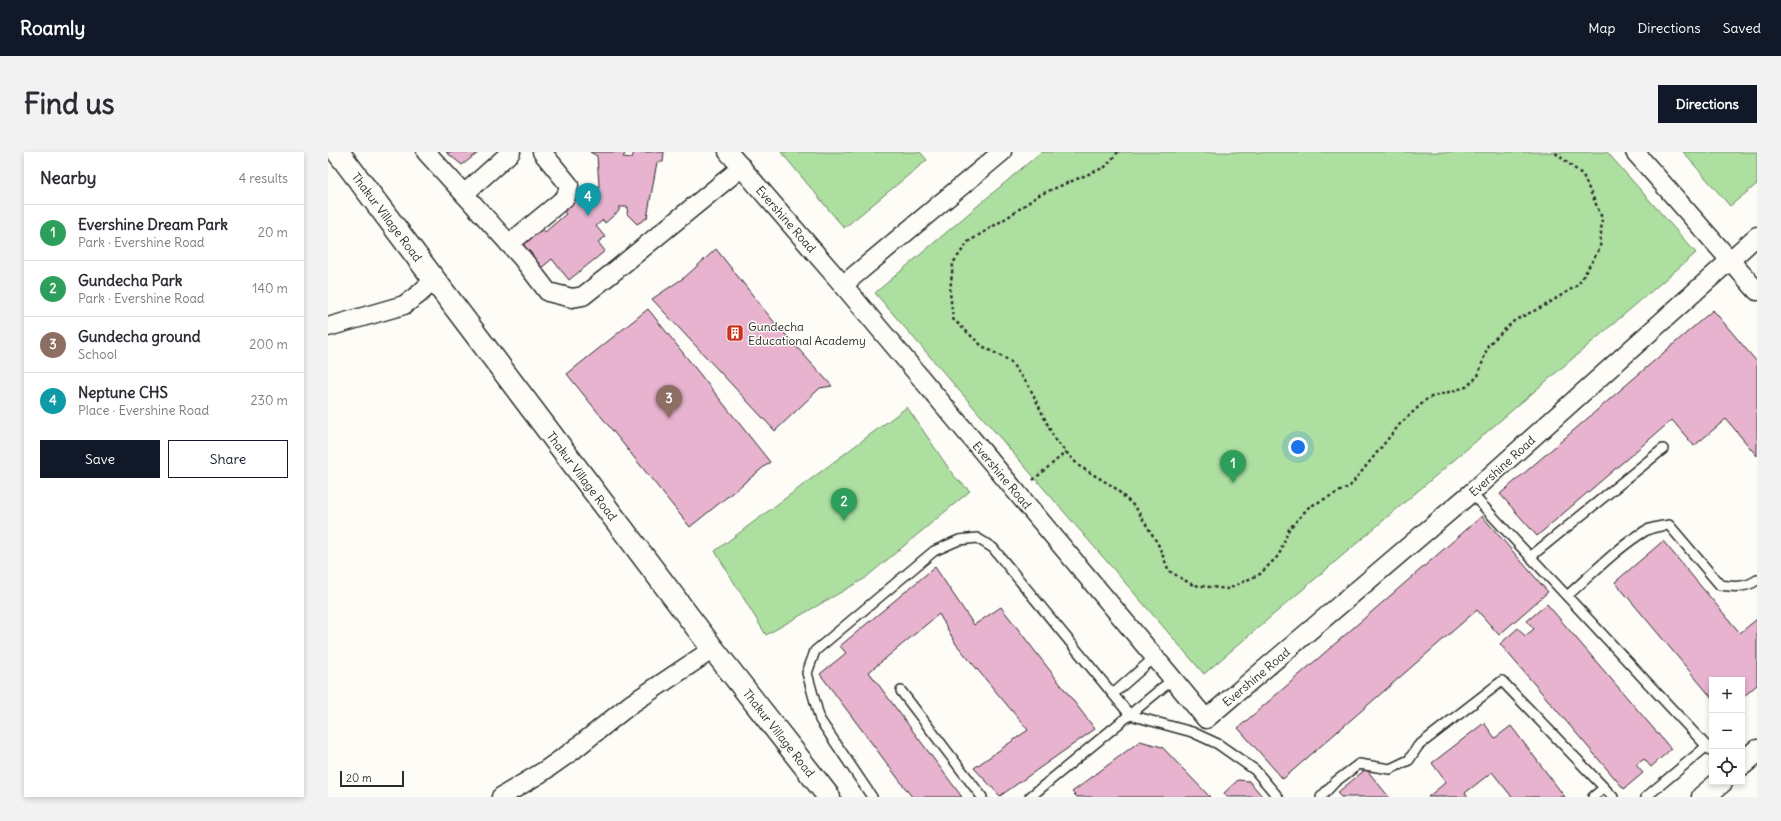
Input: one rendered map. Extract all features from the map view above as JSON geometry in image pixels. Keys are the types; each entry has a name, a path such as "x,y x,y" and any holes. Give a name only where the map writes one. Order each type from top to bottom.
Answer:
{"street":[{"name":"Thakur Village Road","path":"338,152 713,649 829,797"},
{"path":"426,152 522,258 548,292 572,298 584,296 742,167"},
{"path":"464,194 511,152"},
{"path":"509,244 566,198 569,185 542,152"},
{"name":"Evershine Road","path":"728,152 843,285 1155,657 1206,720 1472,493 1757,236"},
{"path":"843,285 1002,152"},
{"path":"1635,152 1757,291"},
{"path":"328,327 404,305 434,280"},
{"path":"501,797 544,772 631,704 713,649"},
{"path":"1745,761 1757,751"},
{"path":"1703,797 1717,785"}],"lane":[{"path":"1530,557 1663,449"},
{"path":"1472,493 1709,749 1646,797"},
{"path":"1567,596 1610,558 1646,531 1660,526 1669,526 1720,585 1732,587 1750,585 1757,580"},
{"path":"872,797 820,720 807,673 815,651 934,551 959,540 976,538 993,548 1130,715 1192,732 1218,744 1255,770 1278,797"},
{"path":"1114,694 1155,657"},
{"path":"1030,797 1173,679"},
{"path":"1321,797 1335,782 1359,764 1390,769 1409,760 1418,746 1502,681 1613,797"},
{"path":"901,690 982,797"},
{"path":"1593,797 1604,788"}],"path":[{"path":"1118,152 1105,167 1040,195 968,242 953,263 950,292 953,319 982,346 1010,361 1030,388 1055,440 1079,466 1114,487 1136,508 1158,544 1169,571 1193,585 1228,589 1260,574 1280,555 1289,529 1309,507 1350,486 1400,424 1428,398 1466,387 1478,376 1488,345 1515,320 1544,306 1578,284 1600,248 1602,218 1583,175 1554,152"},
{"path":"1018,493 1066,452"}],"green space":[{"path":"781,152 920,152 927,160 844,228"},
{"path":"1041,152 1607,152 1696,253 1204,674 875,293"},
{"path":"1683,152 1757,152 1757,184 1730,206"},
{"path":"907,407 954,476 970,491 864,579 766,635 715,551"}],"building":[{"path":"446,152 477,152 478,153 462,165"},
{"path":"590,152 626,152 623,157 632,158 634,152 664,152 663,162 657,162 647,218 637,224 627,214 628,207 619,207 619,211 605,223 603,220 596,226 605,237 598,242 605,251 569,280 552,259 540,269 518,242 541,226 545,232 566,214 562,209 584,194 588,200 598,193 599,185 597,156"},
{"name":"Gundecha Educational Academy","path":"716,249 774,322 832,386 820,388 775,431 652,299 685,277"},
{"path":"648,309 770,462 690,527 567,374"},
{"path":"1713,310 1757,362 1757,456 1726,419 1694,446 1672,420 1537,536 1500,494"},
{"path":"1482,516 1548,592 1499,635 1477,610 1283,779 1238,728"},
{"path":"1663,541 1740,633 1757,619 1757,685 1745,695 1745,677 1709,677 1709,694 1615,582"},
{"path":"935,567 974,625 1001,607 1095,729 1000,796 974,768 1028,730 956,644 939,614 869,672 962,797 912,797 820,674 846,653 840,646"},
{"path":"1547,604 1671,749 1651,767 1644,759 1636,765 1643,773 1624,789 1500,644 1518,628 1525,636 1534,629 1527,621"},
{"path":"1484,723 1495,738 1511,726 1565,797 1512,797 1492,772 1465,793 1468,797 1428,797 1446,782 1432,763"},
{"path":"1140,741 1162,747 1210,797 1077,797 1072,792"},
{"path":"1366,769 1389,797 1341,797 1337,793"},
{"path":"1238,780 1249,781 1263,797 1227,797 1224,793"}],"place":[{"name":"Neptune CHS","path":"588,216"},
{"name":"Gundecha Educational Academy","path":"735,333"},
{"name":"Gundecha ground","path":"669,418"},
{"name":"Evershine Dream Park","path":"1233,483"},
{"name":"Gundecha Park","path":"844,521"}]}
